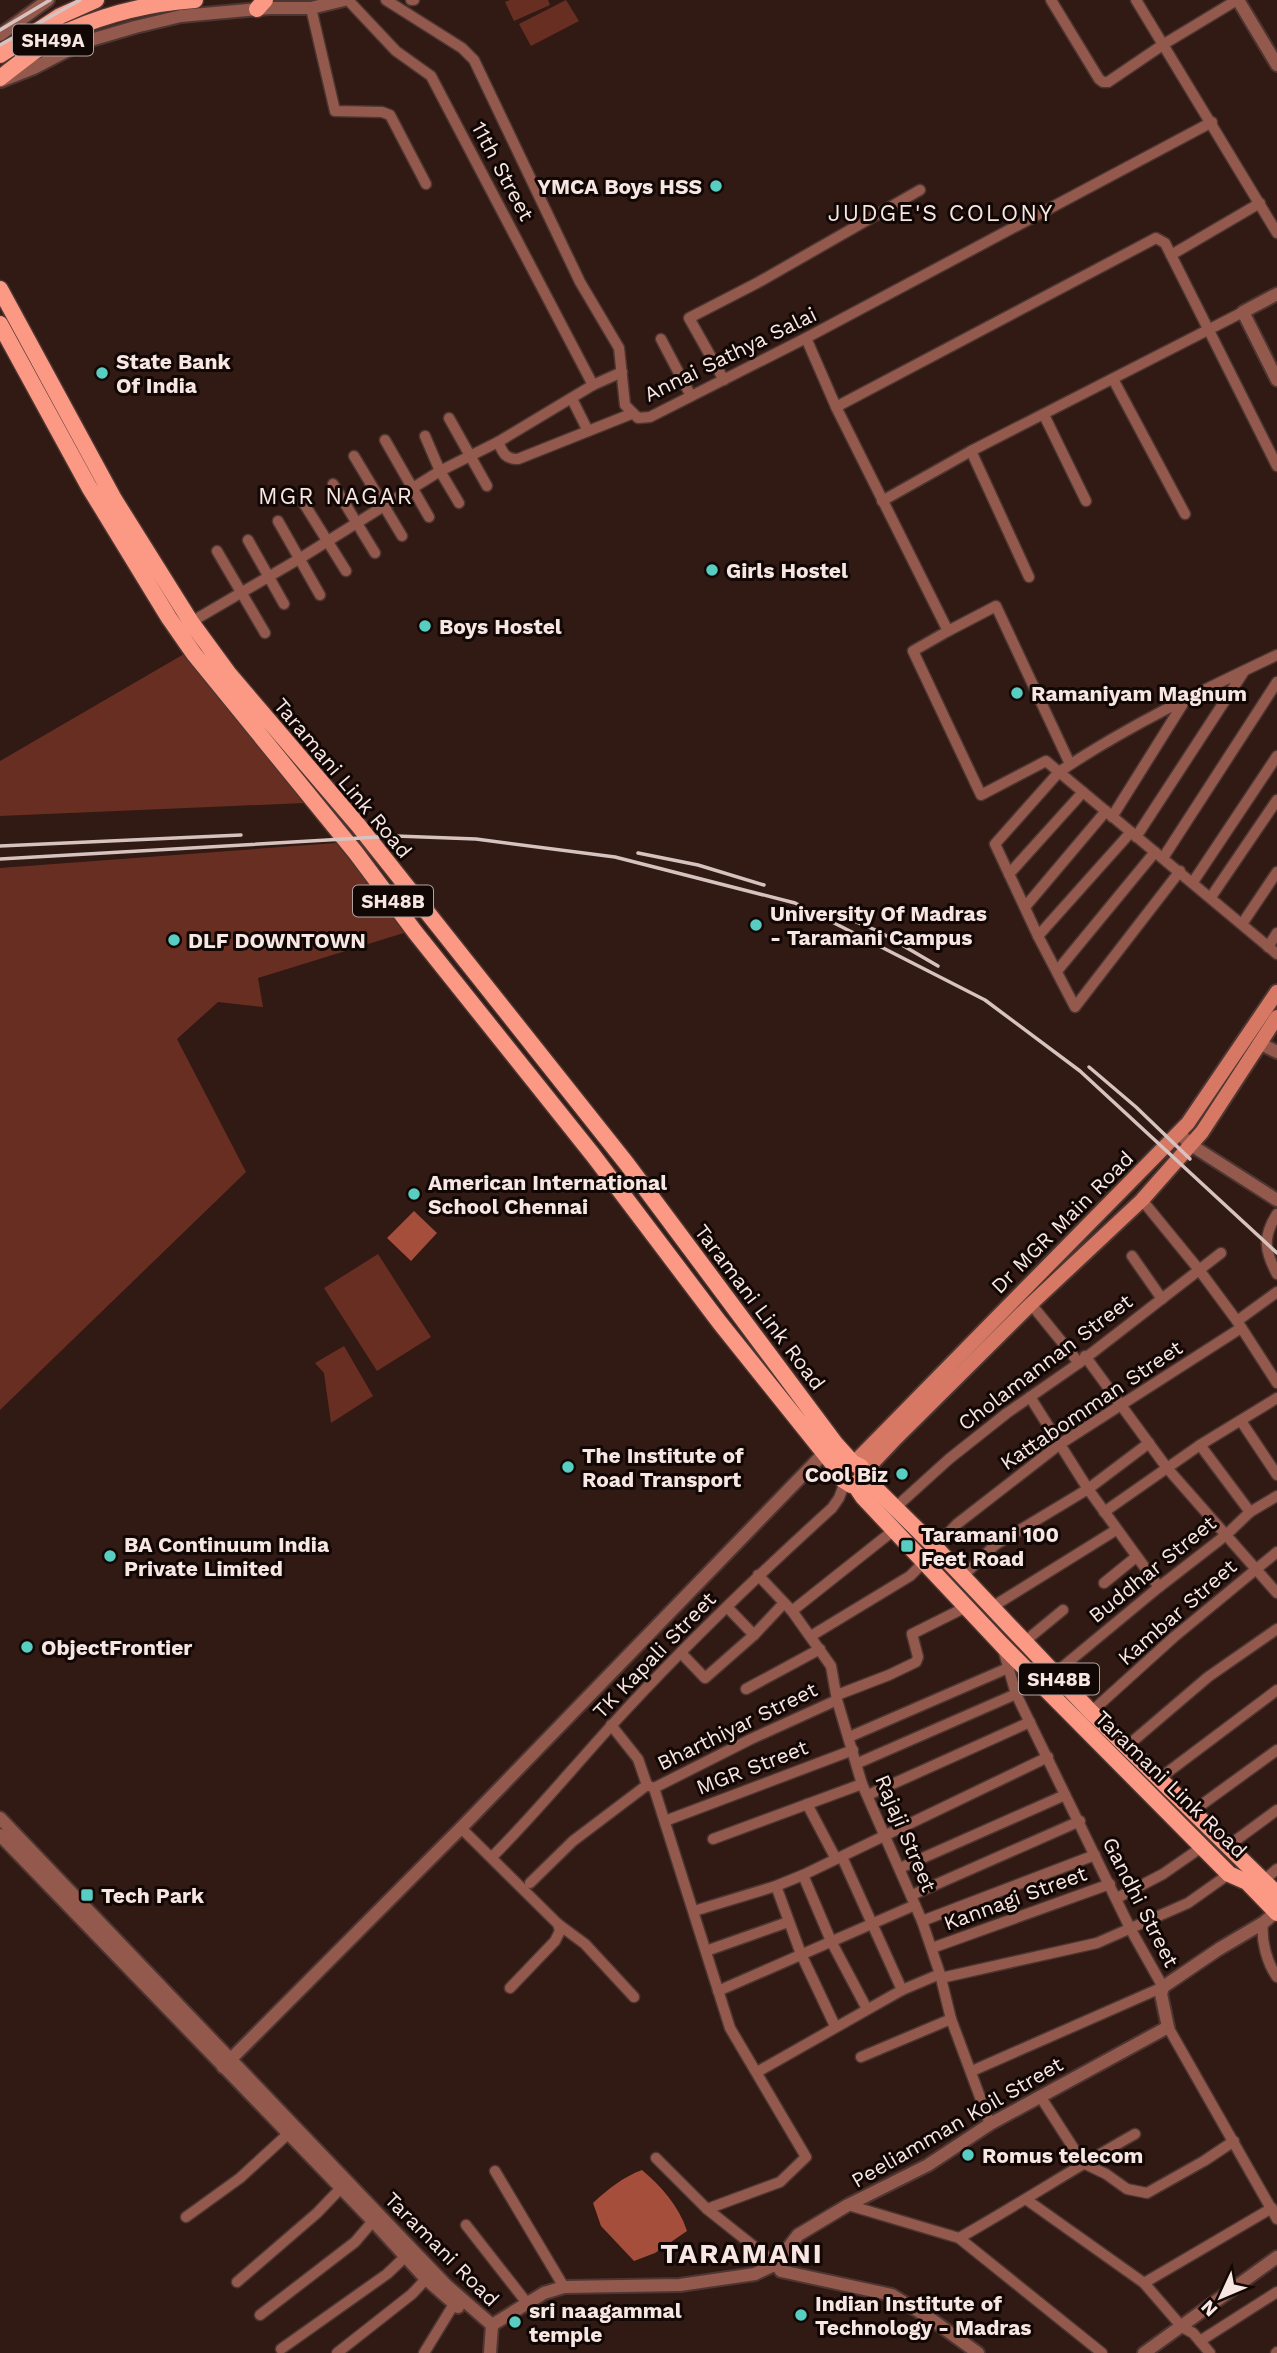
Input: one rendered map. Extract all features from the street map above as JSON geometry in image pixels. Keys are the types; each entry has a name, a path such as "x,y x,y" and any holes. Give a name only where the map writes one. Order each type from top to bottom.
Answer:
{"main road":[{"name":"SH49A","path":"0,55 60,16 96,0"},
{"name":"SH49A","path":"0,80 66,32 165,2 195,0"},
{"name":"Taramani Link Road","path":"0,289 108,488 191,622 229,674 358,825 627,1164 830,1448"},
{"name":"Taramani Link Road","path":"0,324 89,487 194,654 356,853 415,932 593,1155 720,1323 854,1474 894,1530 966,1607 1229,1874 1247,1882 1277,1912"},
{"name":"Dr MGR Main Road","path":"854,1474 1188,1123 1277,992"},
{"name":"Dr MGR Main Road","path":"854,1474 896,1438 1031,1304 1142,1200 1202,1132 1277,1017"},
{"name":"Taramani Link Road","path":"854,1474 896,1507 1091,1712 1277,1895"}],"street":[{"path":"0,35 48,0"},
{"path":"0,80 34,68 84,42 181,16 261,5 311,8 346,0"},
{"name":"11th Street","path":"346,0 396,51 431,76 593,385"},
{"name":"Annai Sathya Salai","path":"386,0 462,48 474,60 580,282 620,348 625,405 631,414 638,418 650,417 806,338 1212,122"},
{"path":"1051,0 1103,82 1108,82 1164,44 1238,0 1277,65"},
{"path":"1136,0 1277,233"},
{"path":"311,8 335,111 390,114 426,184"},
{"path":"724,380 690,318 920,190"},
{"path":"1171,255 1260,203"},
{"path":"836,407 1152,238 1162,240 1171,255 1277,467"},
{"path":"882,500 1277,293"},
{"path":"1243,312 1277,380"},
{"path":"806,338 836,407 948,631"},
{"path":"661,339 691,396"},
{"path":"191,622 299,559 440,471 498,442 593,385 622,372"},
{"path":"1113,379 1185,514"},
{"path":"572,399 588,431"},
{"path":"498,442 503,454 509,459 518,459 631,414"},
{"path":"1044,415 1086,501"},
{"path":"449,418 487,486"},
{"path":"425,436 440,471 459,503"},
{"path":"385,440 429,517"},
{"path":"971,451 1028,577"},
{"path":"354,456 402,536"},
{"path":"334,484 375,553"},
{"path":"303,502 346,571"},
{"path":"278,521 320,595"},
{"path":"248,540 284,604"},
{"path":"217,551 265,634"},
{"path":"1070,764 996,606 913,651 981,795 1045,761 1277,954"},
{"path":"1180,872 1075,1007 995,844 1059,772 1070,764 1185,700 1277,655"},
{"path":"1038,936 1134,834 1245,670"},
{"path":"1057,971 1159,855 1277,682"},
{"path":"1025,907 1109,814 1185,700"},
{"path":"1193,882 1277,756"},
{"path":"1009,874 1083,792"},
{"path":"1211,897 1277,800"},
{"path":"1242,924 1277,872"},
{"path":"1268,947 1277,933"},
{"path":"1259,1043 1277,1052"},
{"path":"1179,1133 1191,1145 1277,1200"},
{"path":"1142,1200 1239,1324 1277,1384"},
{"path":"1277,1214 1266,1240 1267,1256 1277,1274"},
{"name":"Cholamannan Street","path":"896,1507 949,1459 1221,1253"},
{"path":"1132,1256 1162,1299"},
{"name":"Kattabomman Street","path":"935,1547 957,1524 1060,1444 1239,1324 1277,1292"},
{"path":"1031,1304 1082,1359 1120,1404 1167,1468 1277,1593"},
{"path":"1030,1397 1104,1513 1158,1587"},
{"path":"1104,1513 1200,1445 1277,1398"},
{"path":"1241,1421 1277,1475"},
{"path":"963,1576 995,1545 1088,1489 1149,1443"},
{"path":"1200,1445 1250,1512"},
{"path":"227,2062 461,1828 830,1448"},
{"name":"TK Kapali Street","path":"492,1857 538,1811 611,1725 758,1575 832,1508 854,1474"},
{"name":"Buddhar Street","path":"1054,1674 1158,1587 1226,1535 1250,1512 1277,1496"},
{"path":"682,1654 705,1678 788,1607 894,1530"},
{"path":"992,1607 1116,1530"},
{"name":"Kambar Street","path":"1091,1712 1174,1637 1277,1552"},
{"path":"1104,1583 1136,1557"},
{"path":"811,1636 910,1576 924,1562"},
{"name":"Rajaji Street","path":"758,1575 788,1607 831,1666 862,1784 922,1921 941,1976 951,2019 990,2124"},
{"path":"727,1607 754,1635"},
{"name":"Bharthiyar Street","path":"530,1883 573,1841 651,1786 916,1662 918,1657 912,1634 966,1607"},
{"path":"1024,1642 1063,1610"},
{"path":"1126,1746 1208,1677 1277,1629"},
{"name":"Gandhi Street","path":"1002,1645 1016,1693 1131,1930 1163,1987 1161,1994 1168,2026 1277,2219"},
{"path":"746,1689 820,1649"},
{"path":"849,1737 1008,1668"},
{"path":"1160,1778 1277,1690"},
{"path":"858,1763 1016,1693"},
{"path":"868,1794 1030,1722"},
{"path":"611,1725 638,1759 651,1786 730,2028 806,2157 780,2182 707,2209"},
{"name":"MGR Street","path":"664,1821 853,1750"},
{"path":"1193,1811 1277,1750"},
{"path":"694,1911 803,1875 1048,1757"},
{"path":"713,1839 862,1784"},
{"path":"900,1868 1065,1795"},
{"path":"807,1804 839,1858 902,1990"},
{"path":"1227,1846 1277,1810"},
{"name":"Taramani Road","path":"0,1818 426,2279 461,2310 492,2325"},
{"path":"718,1991 871,1924 914,1900 1080,1821"},
{"path":"461,1828 558,1924 585,1944 634,1997"},
{"name":"Taramani Road","path":"0,1835 446,2285 492,2325"},
{"path":"1117,1898 1163,1874 1202,1847"},
{"path":"922,1921 1095,1855"},
{"path":"1262,1882 1277,1869"},
{"path":"757,2072 902,1990 941,1976 1097,1943 1188,1903 1229,1874"},
{"path":"803,1875 831,1941 867,2009"},
{"name":"Kannagi Street","path":"932,1948 1110,1884"},
{"path":"776,1886 801,1954 835,2026"},
{"path":"972,2071 1163,1987 1277,1912"},
{"path":"706,1951 788,1922"},
{"path":"1263,1923 1264,1942 1277,1977"},
{"path":"510,1988 555,1941 560,1931 558,1924"},
{"path":"861,2057 951,2019"},
{"name":"Peeliamman Koil Street","path":"776,2264 798,2235 848,2205 928,2165 990,2124 1168,2026"},
{"path":"1040,2096 1083,2164 1106,2174 1127,2189 1147,2193 1205,2161 1234,2141"},
{"path":"186,2217 240,2178 289,2133"},
{"path":"959,2238 1135,2134"},
{"path":"656,2158 707,2209 776,2264 781,2271 892,2295 978,2353"},
{"path":"495,2171 564,2287"},
{"path":"237,2282 317,2213 340,2189"},
{"path":"1027,2200 1144,2283 1182,2327 1192,2333 1210,2353"},
{"path":"848,2205 959,2238 1102,2353"},
{"path":"1144,2283 1272,2208"},
{"path":"260,2315 355,2242 373,2221"},
{"path":"466,2225 527,2303"},
{"path":"281,2349 387,2274 406,2256"},
{"path":"1144,2353 1160,2348 1182,2327 1277,2257"},
{"path":"490,2353 492,2325 544,2293 564,2287 680,2285 755,2274 776,2264"},
{"path":"337,2353 412,2294 426,2279"},
{"path":"1200,2341 1277,2292"},
{"path":"424,2353 454,2304"}],"shaded area":[{"path":"548,0 550,5 514,21 505,2"},
{"path":"566,0 579,21 531,46 519,24"},
{"path":"184,654 304,803 0,816 0,761"},
{"path":"336,843 407,932 258,978 263,1007 218,1002 177,1039 246,1172 0,1410 0,868"},
{"path":"414,1211 437,1233 411,1261 387,1238"},
{"path":"378,1254 431,1337 377,1371 324,1288"},
{"path":"344,1346 373,1396 331,1423 324,1373 315,1363"},
{"path":"642,2170 669,2197 687,2231 655,2253 634,2261 601,2226 593,2203 616,2184"}],"railway":[{"path":"0,30 50,0"},
{"path":"0,45 80,0"},
{"path":"0,846 241,835"},
{"path":"0,859 396,836 476,839 615,857 795,903 985,1000 1080,1071 1277,1253"},
{"path":"638,853 698,865 764,885"},
{"path":"832,912 878,931 938,966"},
{"path":"1089,1067 1190,1159"}],"place":[{"name":"YMCA Boys HSS","path":"716,186"},
{"name":"State Bank Of India","path":"102,373"},
{"name":"Girls Hostel","path":"712,570"},
{"name":"Boys Hostel","path":"425,626"},
{"name":"Ramaniyam Magnum","path":"1017,693"},
{"name":"University Of Madras - Taramani Campus","path":"756,925"},
{"name":"DLF DOWNTOWN","path":"174,940"},
{"name":"American International School Chennai","path":"414,1194"},
{"name":"The Institute of Road Transport","path":"568,1467"},
{"name":"Cool Biz","path":"902,1474"},
{"name":"Taramani 100 Feet Road","path":"907,1546"},
{"name":"BA Continuum India Private Limited","path":"110,1556"},
{"name":"ObjectFrontier","path":"27,1647"},
{"name":"Tech Park","path":"87,1895"},
{"name":"Romus telecom","path":"968,2155"},
{"name":"Indian Institute of Technology - Madras","path":"801,2315"},
{"name":"sri naagammal temple","path":"515,2322"}],"district":[{"name":"JUDGE'S COLONY","path":"941,213"},
{"name":"MGR NAGAR","path":"336,496"},
{"name":"TARAMANI","path":"742,2253"}]}
